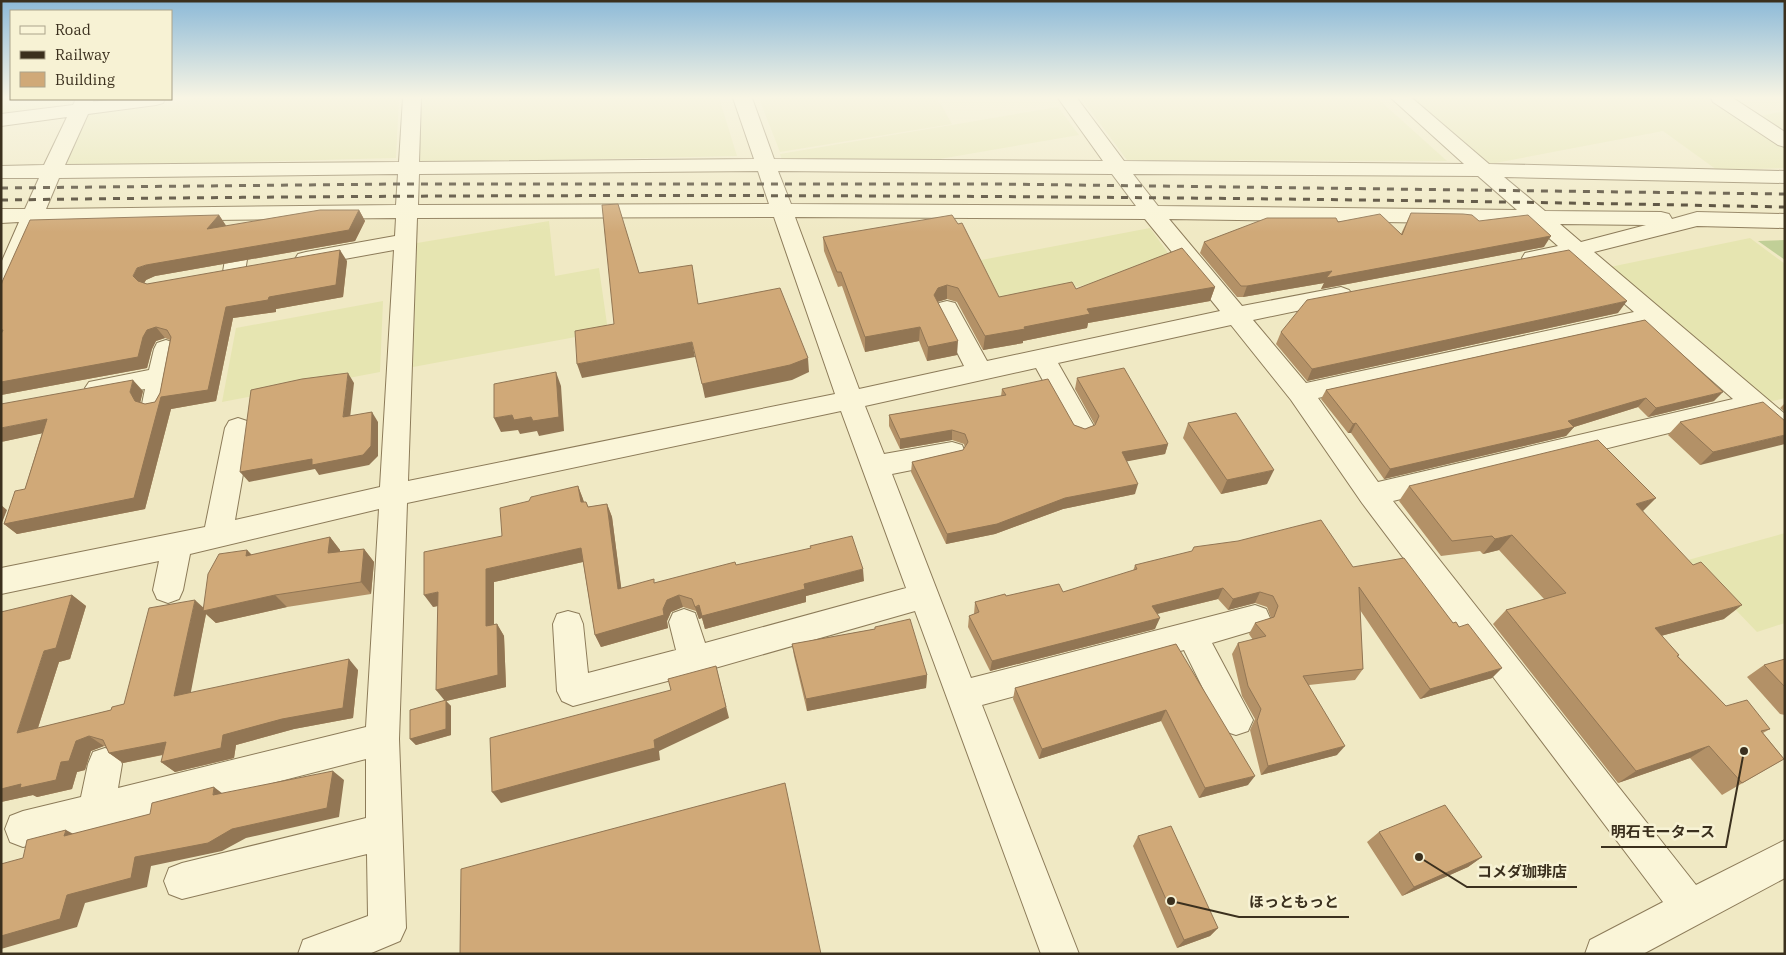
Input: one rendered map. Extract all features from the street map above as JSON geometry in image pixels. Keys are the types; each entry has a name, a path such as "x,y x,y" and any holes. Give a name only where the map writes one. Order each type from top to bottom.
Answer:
{"street":[{"path":"1,290 65,143"},
{"path":"317,954 387,928 382,739 411,143"},
{"path":"758,143 850,400 1060,954"},
{"path":"1100,143 1151,212 1238,315 1300,394 1372,495 1692,908"},
{"path":"1453,143 1785,429"},
{"path":"1,172 766,165 1485,170 1785,177"},
{"path":"1,216 782,210 1151,212 1785,221"},
{"path":"1509,263 1576,250 1697,219"},
{"path":"282,263 405,241"},
{"path":"1,581 177,545 394,495 1043,359 1238,315 1364,291"},
{"path":"947,309 980,372"},
{"path":"1300,394 1654,316"},
{"path":"155,404 166,349"},
{"path":"1043,359 1082,428"},
{"path":"76,392 160,376"},
{"path":"1372,495 1754,403"},
{"path":"218,535 238,428"},
{"path":"876,466 952,452"},
{"path":"168,590 177,545"},
{"path":"568,624 573,691 694,660 924,596"},
{"path":"962,695 1254,618"},
{"path":"684,622 694,660"},
{"path":"1192,634 1236,720"},
{"path":"23,829 382,739"},
{"path":"96,810 105,764"},
{"path":"182,881 383,832"},
{"path":"1604,954 1785,858"}],"green space":[{"path":"76,143 397,143 396,158 65,167"},
{"path":"420,143 733,143 737,156 420,163"},
{"path":"776,143 838,143 780,152"},
{"path":"848,143 1035,143 922,162 782,160 780,154"},
{"path":"1114,143 1427,143 1447,161 1127,160"},
{"path":"1459,143 1602,143 1485,165"},
{"path":"1679,143 1777,143 1785,148 1785,168 1717,170"},
{"path":"549,221 555,276 599,268 608,331 413,367 417,243"},
{"path":"1150,228 1178,267 998,302 976,261"},
{"path":"1750,238 1785,264 1785,398 1769,402 1610,267"},
{"path":"1785,240 1785,260 1758,241"},
{"path":"383,301 380,372 222,402 236,328"},
{"path":"1785,533 1785,623 1757,632 1688,560"}],"building":[{"path":"618,204 639,273 692,265 698,304 780,288 808,358 790,365 702,384 692,342 577,364 575,331 614,324 602,205"},
{"path":"320,210 359,210 349,230 137,268 133,276 138,281 147,284 340,250 336,285 226,307 208,390 161,397 134,498 4,524 15,491 25,489 47,419 1,428 1,404 133,380 130,392 135,401 145,404 155,402 160,393 171,337 167,330 156,327 147,330 143,337 138,357 1,382 1,334 3,330 1,330 1,286 30,220 219,215 207,229"},
{"path":"1411,213 1472,215 1479,221 1528,215 1551,236 1326,278 1332,271 1247,286 1241,286 1204,242 1267,218 1336,218 1338,222 1380,214 1402,235"},
{"path":"952,215 958,224 962,223 999,297 1072,282 1076,289 1182,248 1215,287 1087,309 1090,314 985,336 958,288 947,285 938,288 934,295 958,341 928,347 920,327 865,337 841,272 837,272 823,237"},
{"path":"1569,250 1627,301 1312,369 1281,332 1307,300"},
{"path":"1645,320 1723,392 1656,408 1646,398 1568,421 1574,427 1390,469 1356,423 1353,424 1326,390"},
{"path":"1124,368 1168,444 1122,452 1138,484 1065,498 997,524 947,534 912,462 963,450 968,442 965,434 952,430 900,439 889,415 1006,395 1002,389 1048,379 1074,425 1085,429 1095,425 1099,416 1077,378"},
{"path":"556,372 559,417 533,421 531,417 514,420 512,415 494,418 494,384"},
{"path":"348,373 343,417 372,412 371,446 363,455 312,465 312,459 240,472 251,390 302,379"},
{"path":"1763,402 1785,421 1785,435 1713,452 1680,422"},
{"path":"1236,413 1274,470 1227,480 1188,423"},
{"path":"1598,440 1656,498 1636,504 1693,565 1701,562 1742,605 1655,628 1679,655 1677,656 1726,706 1747,700 1770,729 1761,731 1784,759 1742,783 1709,746 1636,771 1506,610 1566,593 1512,535 1495,539 1492,536 1452,541 1409,486"},
{"path":"578,486 581,502 586,502 588,507 607,504 618,589 654,579 654,583 735,562 736,565 811,548 810,546 852,536 863,569 804,584 805,589 702,616 699,605 695,607 692,599 679,595 667,600 663,609 664,615 595,635 581,548 486,569 486,626 497,624 498,675 436,690 438,592 424,595 424,552 502,536 500,508 529,501 531,497"},
{"path":"1321,520 1353,567 1404,558 1453,623 1456,622 1459,627 1468,624 1502,668 1430,689 1359,587 1363,669 1303,676 1345,746 1268,766 1257,721 1261,709 1248,686 1238,643 1266,636 1255,623 1274,617 1278,606 1273,596 1260,592 1233,599 1223,588 1152,606 1160,618 992,661 969,616 979,612 975,602 1005,594 1006,596 1059,584 1063,592 1137,569 1135,565 1192,551 1194,547 1238,541"},
{"path":"330,537 328,553 364,549 361,582 275,595 203,611 208,574 219,554 247,550 246,556"},
{"path":"72,595 56,648 44,651 17,733 111,710 112,707 124,704 149,608 195,600 174,696 349,659 343,708 282,719 223,735 221,748 161,762 166,742 109,753 103,740 89,736 76,741 69,761 61,762 56,780 20,788 21,784 1,789 1,612"},
{"path":"910,619 927,675 806,699 792,644 875,629 875,627"},
{"path":"1176,644 1255,776 1205,788 1166,710 1042,749 1015,688"},
{"path":"1785,659 1785,687 1764,665"},
{"path":"716,666 726,707 654,740 655,748 492,792 490,738 671,690 668,679"},
{"path":"446,700 446,729 410,739 410,710"},
{"path":"333,771 327,808 232,829 208,843 135,857 131,878 67,895 60,919 1,936 1,864 23,858 27,840 66,830 64,836 150,814 152,803 214,787 213,795"},
{"path":"785,783 821,954 460,954 461,869"},
{"path":"1445,805 1482,857 1414,887 1379,832"},
{"path":"1171,826 1218,928 1184,940 1138,836"}],"railway":[{"path":"1,188 397,184 997,184 1785,194"},
{"path":"1,200 447,196 893,196 1116,197 1785,207"}],"place":[{"name":"明石モータース","path":"1744,751"},
{"name":"コメダ珈琲店","path":"1419,857"},
{"name":"ほっともっと","path":"1171,901"}]}
